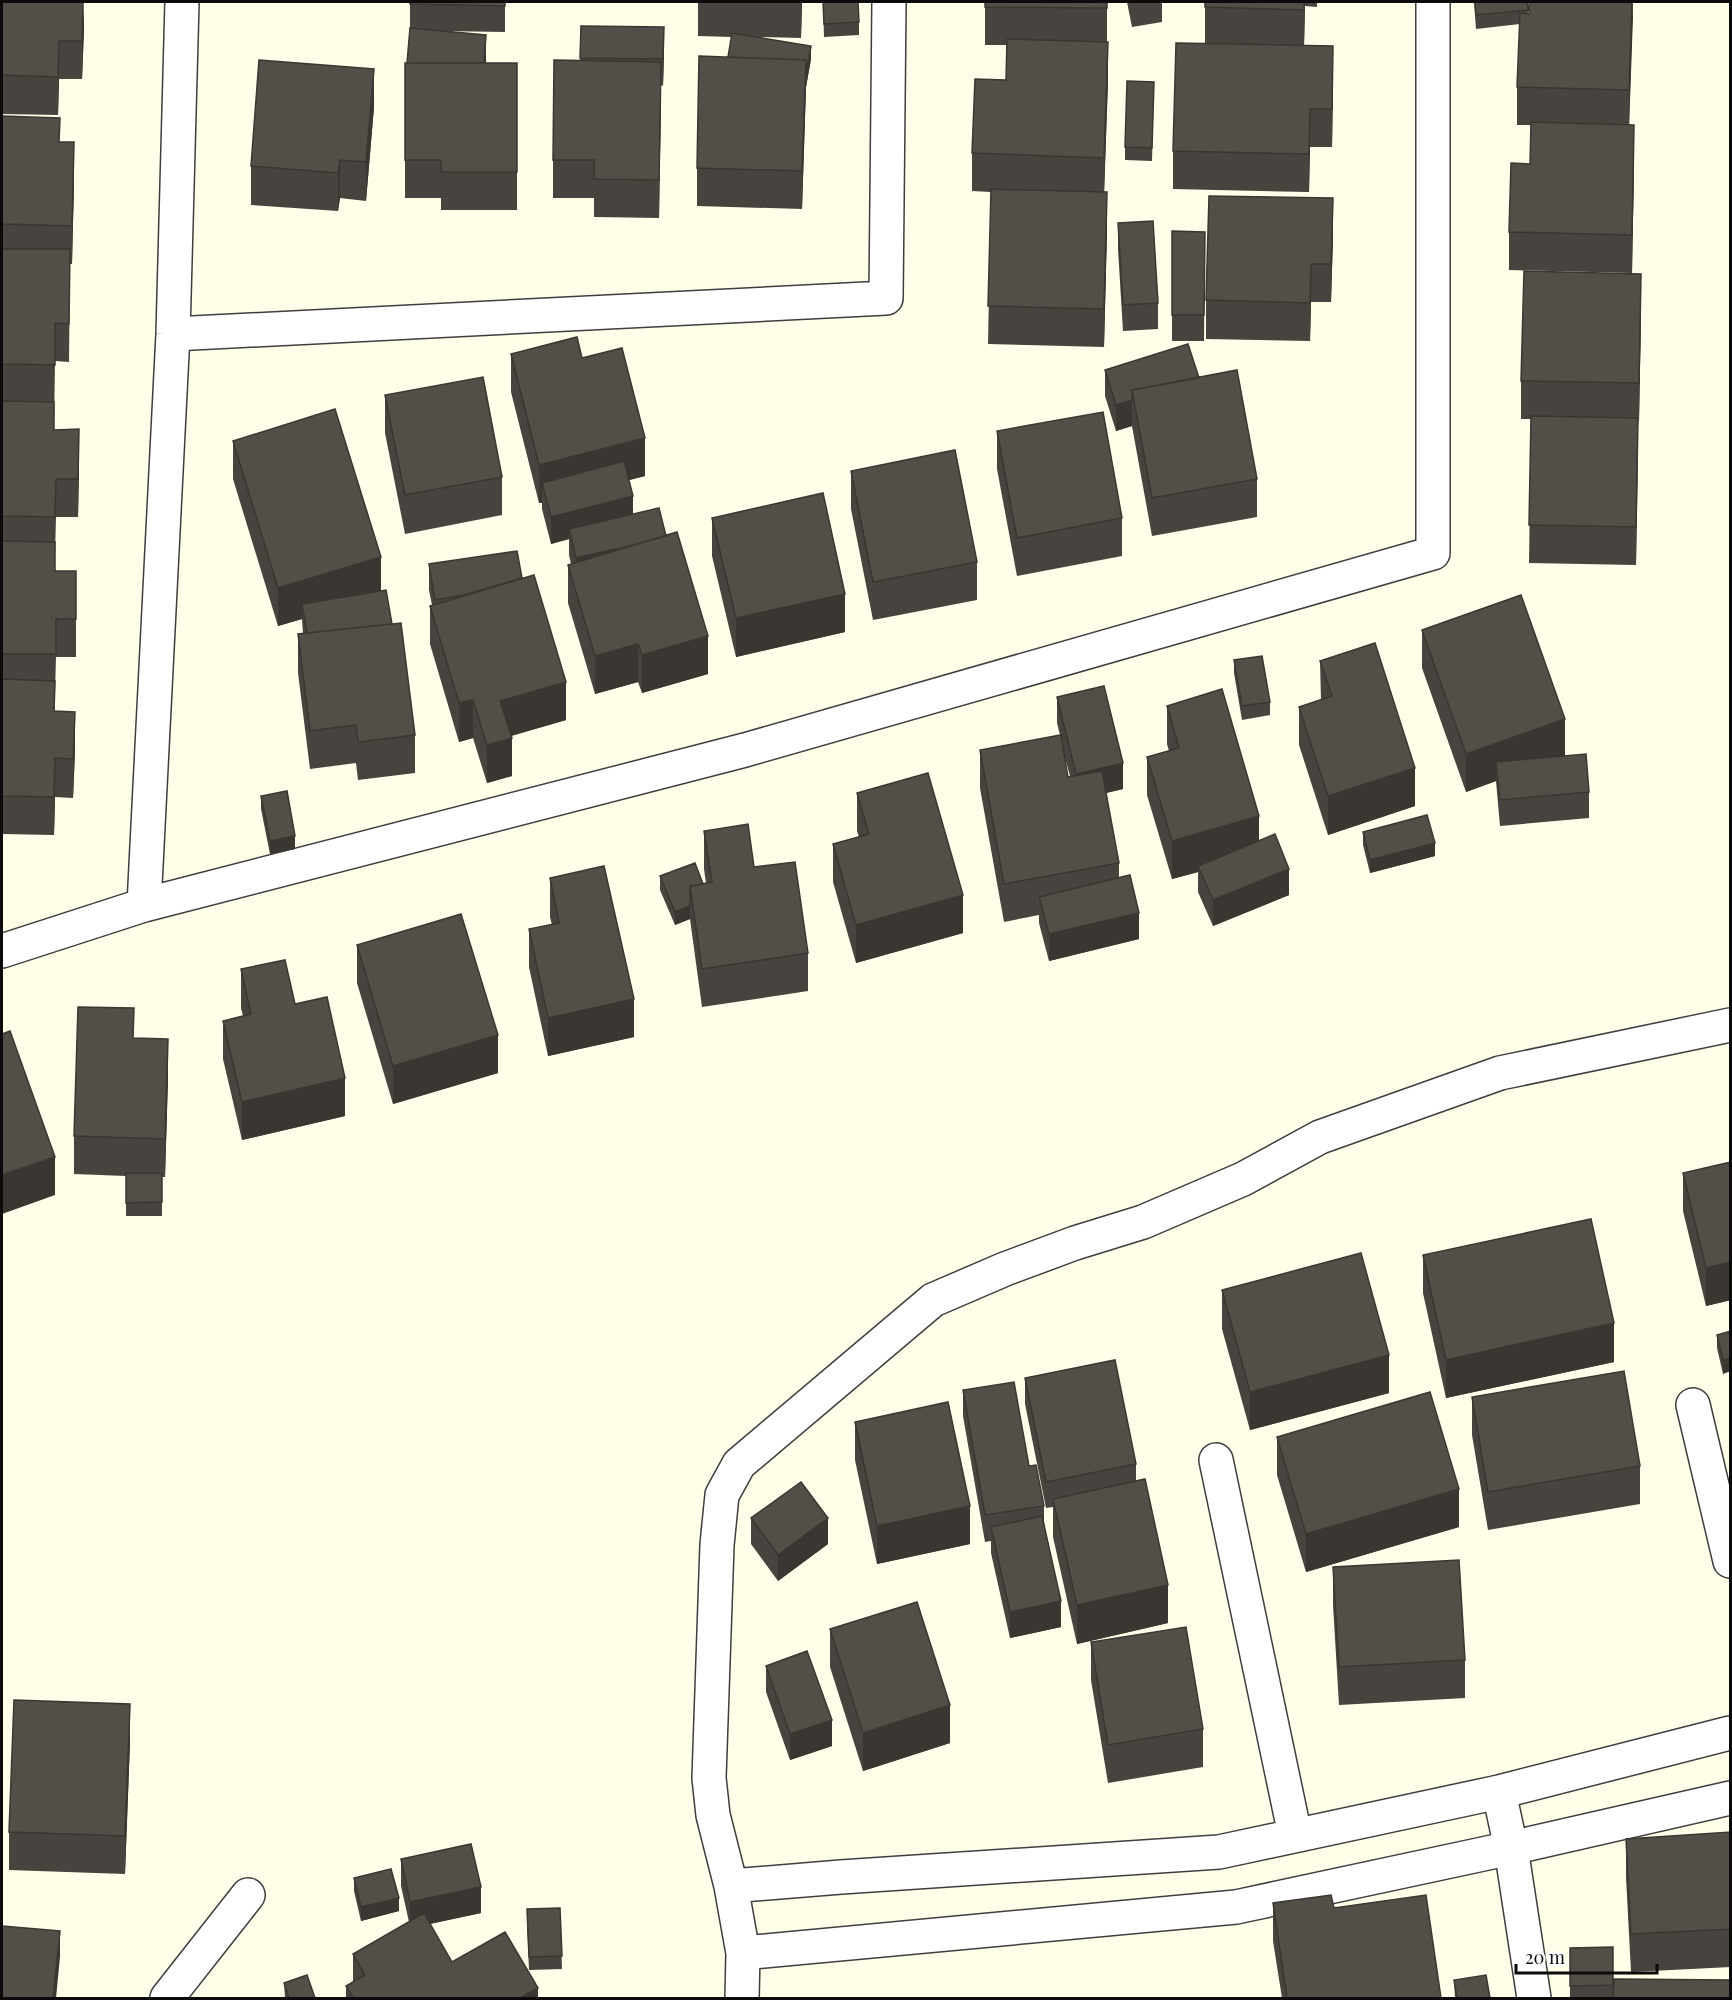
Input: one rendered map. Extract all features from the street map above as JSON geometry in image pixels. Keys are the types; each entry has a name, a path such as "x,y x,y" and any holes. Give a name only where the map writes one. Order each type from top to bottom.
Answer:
{"street":[{"path":"144,905 173,334 182,2"},
{"path":"173,334 886,298 889,2"},
{"path":"2,951 144,905 745,750 1433,552 1432,2"},
{"path":"742,1998 743,1953 731,1886 713,1815 709,1778 717,1545 722,1495 739,1464 933,1300 1005,1269 1075,1243 1143,1222 1243,1179 1320,1137 1500,1073 1731,1025"},
{"path":"1693,1405 1731,1561"},
{"path":"1216,1460 1295,1835"},
{"path":"731,1886 1219,1852 1499,1792 1731,1733"},
{"path":"1499,1792 1511,1848 1534,1998"},
{"path":"743,1953 1236,1907 1731,1798"},
{"path":"167,1998 248,1895"}],"building":[{"path":"2,2 83,2 82,41 59,41 58,77 2,75"},
{"path":"410,2 505,2 505,6 410,4"},
{"path":"823,2 858,2 859,22 824,24"},
{"path":"985,2 1107,2 1107,8 985,7"},
{"path":"1205,2 1304,2 1304,10 1205,7"},
{"path":"1475,2 1527,2 1528,10 1476,15"},
{"path":"1529,2 1632,2 1629,90 1517,87 1520,13 1529,14"},
{"path":"581,26 664,27 663,59 580,58"},
{"path":"410,28 486,35 484,63 407,63"},
{"path":"732,33 811,46 806,74 806,60 728,57"},
{"path":"1007,39 1108,42 1104,158 972,153 975,79 1006,80"},
{"path":"1176,43 1333,46 1332,109 1310,109 1309,154 1173,151"},
{"path":"699,56 806,60 802,171 697,168"},
{"path":"259,60 374,69 366,162 340,160 338,173 251,166"},
{"path":"554,60 661,62 659,180 594,179 594,160 553,160"},
{"path":"405,63 517,63 517,172 441,172 441,160 405,160"},
{"path":"1127,81 1154,82 1152,148 1125,147"},
{"path":"2,116 60,118 59,142 74,142 72,226 2,224"},
{"path":"1531,122 1634,125 1632,235 1509,232 1511,163 1530,164"},
{"path":"991,189 1107,192 1104,309 988,306"},
{"path":"1209,196 1333,198 1331,264 1311,264 1310,303 1206,300"},
{"path":"1153,221 1158,303 1123,305 1118,223"},
{"path":"1172,231 1205,232 1204,315 1172,315"},
{"path":"2,249 70,249 69,324 55,323 55,365 2,364"},
{"path":"1524,271 1641,274 1639,383 1521,381"},
{"path":"577,337 582,358 622,348 645,438 539,465 511,354"},
{"path":"1188,344 1199,378 1132,390 1132,400 1116,405 1105,370"},
{"path":"1237,370 1257,479 1152,498 1132,390"},
{"path":"483,377 502,477 405,495 385,395"},
{"path":"2,401 54,402 54,430 79,429 78,479 56,479 55,517 2,516"},
{"path":"335,409 381,557 278,588 233,441"},
{"path":"1103,412 1122,518 1017,538 997,431"},
{"path":"1531,416 1638,418 1636,527 1529,525"},
{"path":"955,450 977,562 873,582 851,471"},
{"path":"624,461 633,496 551,517 542,483"},
{"path":"823,493 845,594 736,618 712,518"},
{"path":"659,508 666,536 576,558 569,529"},
{"path":"677,532 708,636 642,655 638,644 595,656 568,565"},
{"path":"2,541 55,542 55,571 76,571 76,619 56,619 56,654 2,654"},
{"path":"517,551 522,578 464,595 435,600 429,564"},
{"path":"534,575 566,682 500,701 512,738 487,745 473,700 459,703 430,606"},
{"path":"386,590 392,624 307,633 302,604"},
{"path":"1521,595 1565,719 1466,754 1422,630"},
{"path":"401,623 415,735 358,742 356,725 310,731 298,634"},
{"path":"1375,643 1415,768 1328,796 1299,707 1332,696 1320,661"},
{"path":"1262,656 1270,702 1242,706 1234,660"},
{"path":"2,679 55,681 54,711 75,712 73,759 55,758 54,797 2,796"},
{"path":"1104,686 1123,763 1076,774 1057,697"},
{"path":"1222,689 1259,816 1172,841 1147,757 1179,748 1167,706"},
{"path":"1061,735 1068,777 1102,771 1119,863 1004,884 980,750"},
{"path":"1586,754 1589,792 1500,800 1496,762"},
{"path":"928,773 963,895 856,925 833,844 869,834 857,793"},
{"path":"287,791 295,836 270,841 261,796"},
{"path":"1427,815 1435,843 1370,860 1363,832"},
{"path":"748,824 754,867 795,862 808,953 702,969 690,886 712,882 704,831"},
{"path":"1275,834 1289,869 1213,900 1198,866"},
{"path":"695,863 703,884 690,886 690,906 675,912 660,876"},
{"path":"604,866 634,999 548,1018 529,929 559,923 550,878"},
{"path":"1130,875 1139,913 1049,934 1039,897"},
{"path":"461,914 498,1035 393,1066 357,945"},
{"path":"285,960 295,1004 327,997 345,1078 242,1102 223,1021 251,1014 241,969"},
{"path":"78,1007 134,1008 133,1038 168,1039 165,1139 74,1136"},
{"path":"10,1031 55,1157 2,1175 2,1034"},
{"path":"1731,1162 1731,1262 1706,1268 1683,1173"},
{"path":"126,1173 162,1173 162,1202 126,1203"},
{"path":"1591,1219 1614,1323 1446,1360 1423,1255"},
{"path":"1361,1253 1389,1355 1250,1392 1222,1290"},
{"path":"1731,1331 1731,1358 1723,1360 1717,1335"},
{"path":"1115,1360 1136,1464 1046,1482 1025,1378"},
{"path":"1624,1371 1640,1466 1488,1492 1472,1397"},
{"path":"1014,1382 1029,1466 1036,1465 1044,1506 985,1515 963,1390"},
{"path":"1430,1392 1459,1489 1306,1534 1277,1437"},
{"path":"948,1402 970,1506 877,1526 855,1422"},
{"path":"1145,1479 1168,1585 1077,1605 1053,1499"},
{"path":"801,1482 828,1518 778,1555 751,1518"},
{"path":"1042,1516 1061,1601 1010,1612 991,1527"},
{"path":"1459,1560 1465,1660 1339,1667 1333,1567"},
{"path":"917,1602 950,1705 863,1733 830,1629"},
{"path":"1186,1627 1203,1729 1108,1745 1091,1642"},
{"path":"807,1651 832,1720 790,1734 766,1666"},
{"path":"14,1700 130,1704 125,1836 9,1832"},
{"path":"1731,1832 1731,1929 1631,1934 1626,1839"},
{"path":"471,1844 481,1887 410,1902 401,1859"},
{"path":"391,1869 399,1898 361,1907 354,1878"},
{"path":"1331,1895 1334,1908 1426,1895 1441,1998 1287,1998 1273,1903"},
{"path":"560,1908 562,1956 529,1957 527,1909"},
{"path":"424,1913 452,1962 505,1932 538,1988 520,1998 353,1998 346,1986 365,1975 353,1954"},
{"path":"2,1926 60,1931 53,1998 2,1998"},
{"path":"1613,1947 1613,1985 1570,1986 1570,1948"},
{"path":"307,1975 315,1998 289,1998 284,1983"},
{"path":"1486,1975 1490,1998 1457,1998 1454,1980"},
{"path":"1614,1979 1731,1980 1731,1998 1613,1998"}]}
